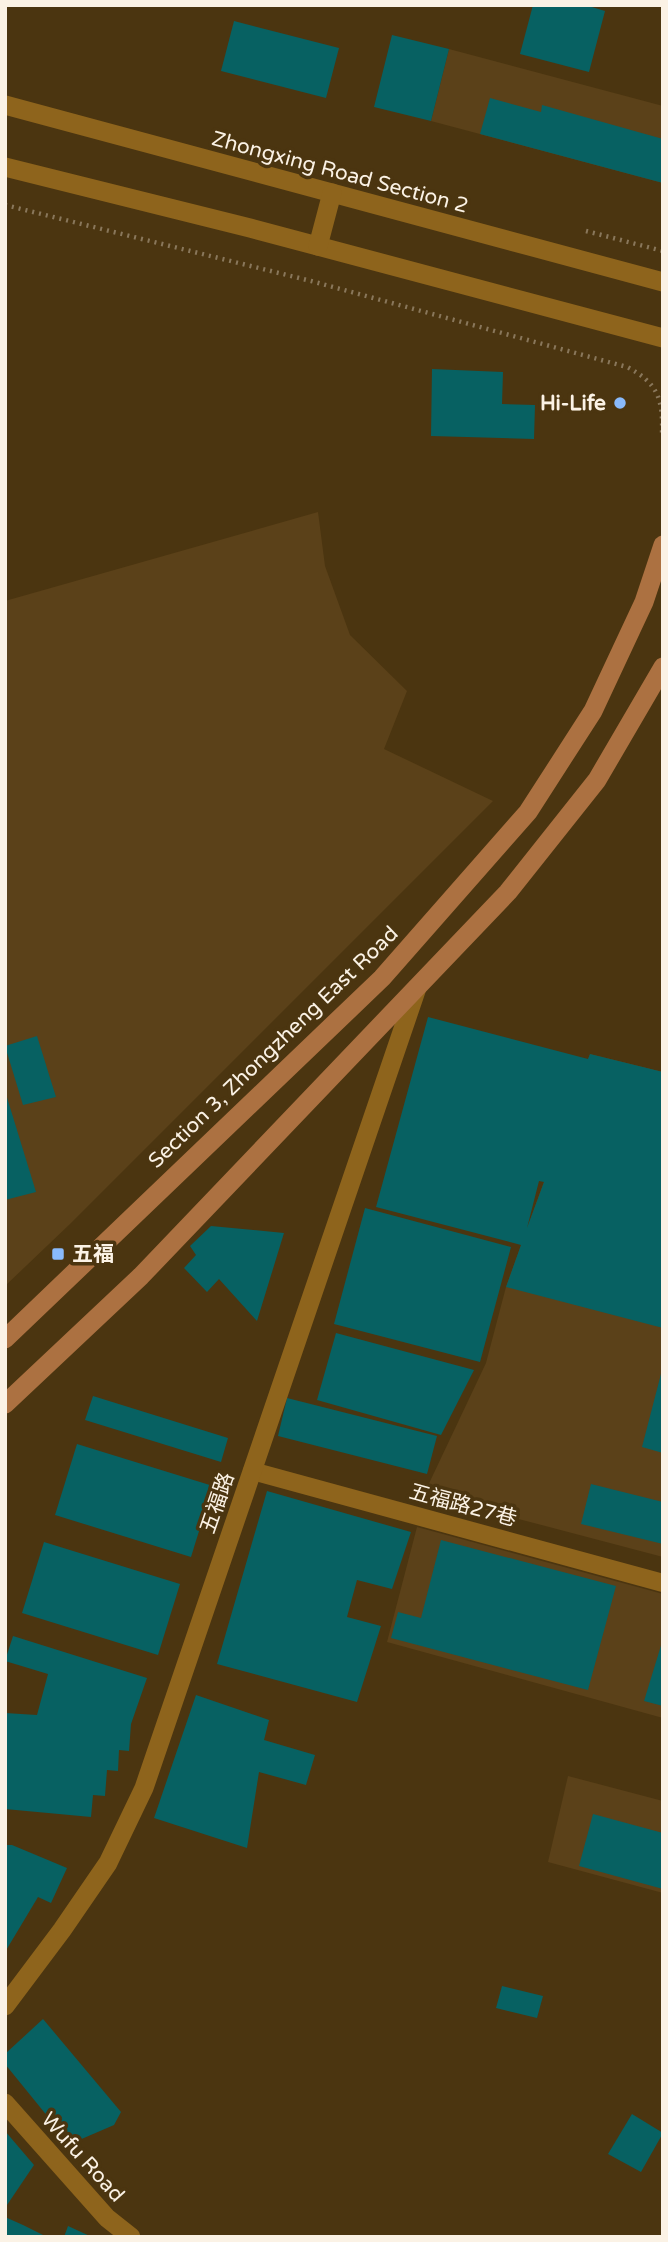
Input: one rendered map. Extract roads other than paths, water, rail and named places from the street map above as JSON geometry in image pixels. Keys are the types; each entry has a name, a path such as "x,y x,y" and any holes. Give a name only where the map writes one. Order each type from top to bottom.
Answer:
{"main road":[{"name":"Section 3, Zhongzheng East Road","path":"5,1339 382,978 528,812 593,711 644,602 663,545"},
{"path":"5,1404 141,1276 508,892 597,780 663,667"}],"street":[{"name":"Zhongxing Road Section 2","path":"5,106 663,282"},
{"path":"5,167 318,246 663,338"},
{"path":"318,246 332,194"},
{"name":"五福路","path":"5,2006 108,1863 144,1788 417,988"},
{"name":"Wufu Road","path":"5,2103 107,2218 131,2237"}],"lane":[{"name":"五福路27巷","path":"251,1471 663,1583"}],"place":[{"name":"Hi-Life","path":"620,403"},
{"name":"五福","path":"58,1254"}]}
